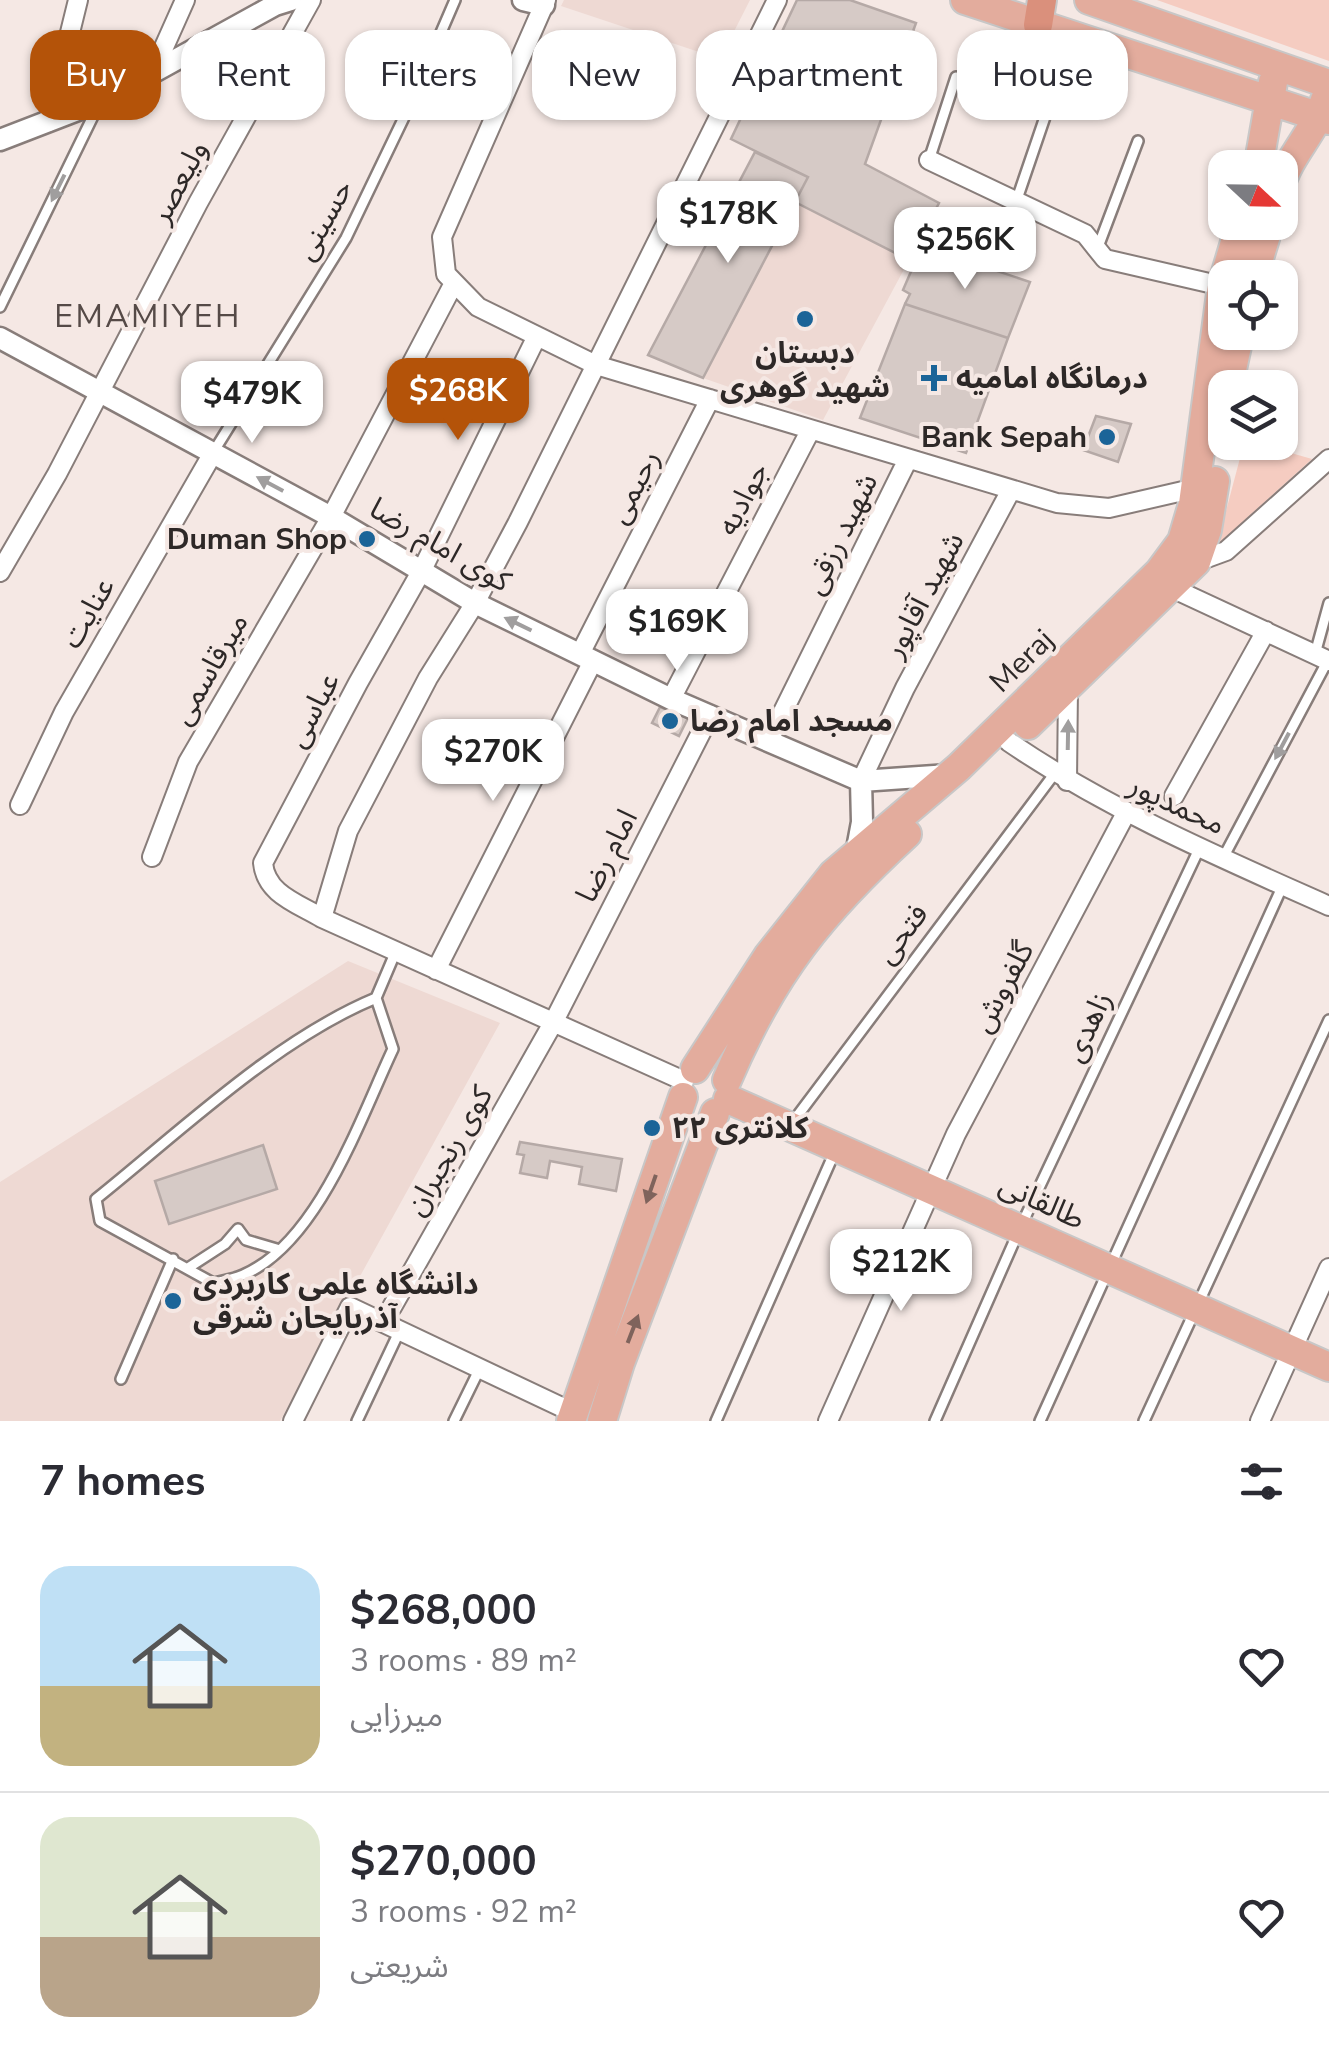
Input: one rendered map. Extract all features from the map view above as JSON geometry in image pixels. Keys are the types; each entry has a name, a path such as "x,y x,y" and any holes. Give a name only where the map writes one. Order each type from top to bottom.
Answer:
{"main road":[{"path":"964,0 1040,12 1324,118"},
{"path":"1089,0 1329,85 1324,118 1293,150"},
{"path":"1270,150 1268,100 1278,67"},
{"name":"Meraj","path":"572,1417 687,1083 768,956 832,874 950,775 1159,572 1182,541 1196,488 1214,350"},
{"name":"Meraj","path":"602,1421 620,1363 723,1097 769,992 806,937 849,887 1068,688 1196,562 1208,530 1218,460"},
{"path":"710,1067 723,1097 700,1114 692,1110 687,1083 710,1067"},
{"name":"طالقانی","path":"723,1097 1329,1366"}],"street":[{"path":"48,122 78,0"},
{"path":"161,53 184,0"},
{"path":"161,69 275,5 291,0"},
{"name":"ولیعصر","path":"0,572 311,0"},
{"path":"523,0 545,3 442,237 446,274 478,307 596,365 1057,503 1109,508 1196,488"},
{"path":"687,1083 322,918 348,831 428,678 475,603 778,0"},
{"path":"0,140 53,120"},
{"path":"929,160 1085,234 1105,260 1208,283"},
{"path":"331,517 454,283"},
{"name":"عباسی","path":"322,918 272,888 265,878 263,864 422,570 537,336"},
{"name":"کوی امام رضا","path":"0,338 331,517 475,603 671,699 861,781"},
{"name":"رحیمی","path":"436,970 710,399"},
{"name":"جوادیه","path":"671,699 810,431"},
{"name":"عنایت","path":"20,804 64,712 213,453"},
{"name":"شهید رزقی","path":"770,740 908,458"},
{"path":"1196,562 1226,551 1326,462"},
{"name":"شهید آقاپور","path":"861,781 1011,490"},
{"name":"میرقاسمی","path":"152,857 188,762 331,517"},
{"path":"1172,588 1324,658"},
{"path":"1174,796 1266,632"},
{"path":"1061,777 1068,688"},
{"name":"امام رضا","path":"553,1023 710,715"},
{"name":"محمدپور","path":"1009,742 1126,813 1329,906"},
{"path":"856,854 862,822 861,781 950,775"},
{"name":"گلفروش","path":"828,1421 956,1134 1126,813"},
{"name":"کوی رنجبران","path":"392,1307 553,1023"},
{"path":"1260,1421 1329,1268"},
{"path":"293,1421 350,1307 480,1368 572,1417"}],"lane":[{"name":"حسینی","path":"213,453 346,238 455,0"},
{"path":"929,160 956,77"},
{"path":"0,307 90,120"},
{"path":"1016,202 1044,120"},
{"path":"1098,250 1138,141"},
{"path":"1326,462 1329,445"},
{"path":"1224,858 1324,658 1329,603"},
{"name":"فتحی","path":"790,1126 1061,777"},
{"name":"زاهدی","path":"935,1421 1020,1228 1200,847"},
{"path":"1040,1421 1283,885"},
{"path":"376,998 323,1022 277,1054 96,1199 100,1221 213,1283 244,1275 280,1250 316,1210 393,1049 376,998 396,951"},
{"path":"1144,1421 1329,1020"},
{"path":"716,1421 837,1146"},
{"path":"188,1268 224,1244 238,1228 246,1240 280,1250"},
{"path":"121,1380 173,1259"},
{"path":"357,1421 400,1330"},
{"path":"454,1421 480,1368"}],"shaded area":[{"path":"564,0 750,0 735,30 696,30 696,51 676,44 676,30 633,30 561,6"},
{"path":"1157,0 1329,0 1329,61"},
{"name":"دبستان شهید گوهری","path":"795,202 909,260 823,420 703,378"},
{"path":"1298,455 1312,459 1217,545 1240,460 1298,460"},
{"name":"دانشگاه علمی کاربردی آذربایجان شرقی","path":"348,961 500,1023 280,1421 0,1421 0,1182"}],"building":[{"path":"797,0 850,0 916,23 913,30 783,30"},
{"path":"740,120 881,120 865,164 939,203 909,260 795,202 808,177 731,139"},
{"path":"755,152 808,177 703,378 648,355"},
{"path":"922,246 1030,282 1008,338 905,304 910,294 903,290"},
{"name":"درمانگاه امامیه","path":"905,304 1008,338 966,453 860,418"},
{"name":"Bank Sepah","path":"1096,416 1131,424 1118,462 1083,450"},
{"name":"مسجد امام رضا","path":"660,707 688,718 679,736 652,723"},
{"path":"520,1142 622,1159 616,1191 579,1184 582,1167 550,1161 547,1178 520,1173 524,1155 517,1154"},
{"path":"263,1145 277,1189 169,1224 155,1181"}],"place":[{"name":"دبستان شهید گوهری","path":"805,319"},
{"name":"درمانگاه امامیه","path":"934,378"},
{"name":"Bank Sepah","path":"1107,437"},
{"name":"Duman Shop","path":"367,539"},
{"name":"مسجد امام رضا","path":"670,721"},
{"name":"کلانتری ٢٢","path":"652,1128"},
{"name":"دانشگاه علمی کاربردی آذربایجان شرقی","path":"173,1301"}],"district":[{"name":"EMAMIYEH","path":"148,316"}]}
